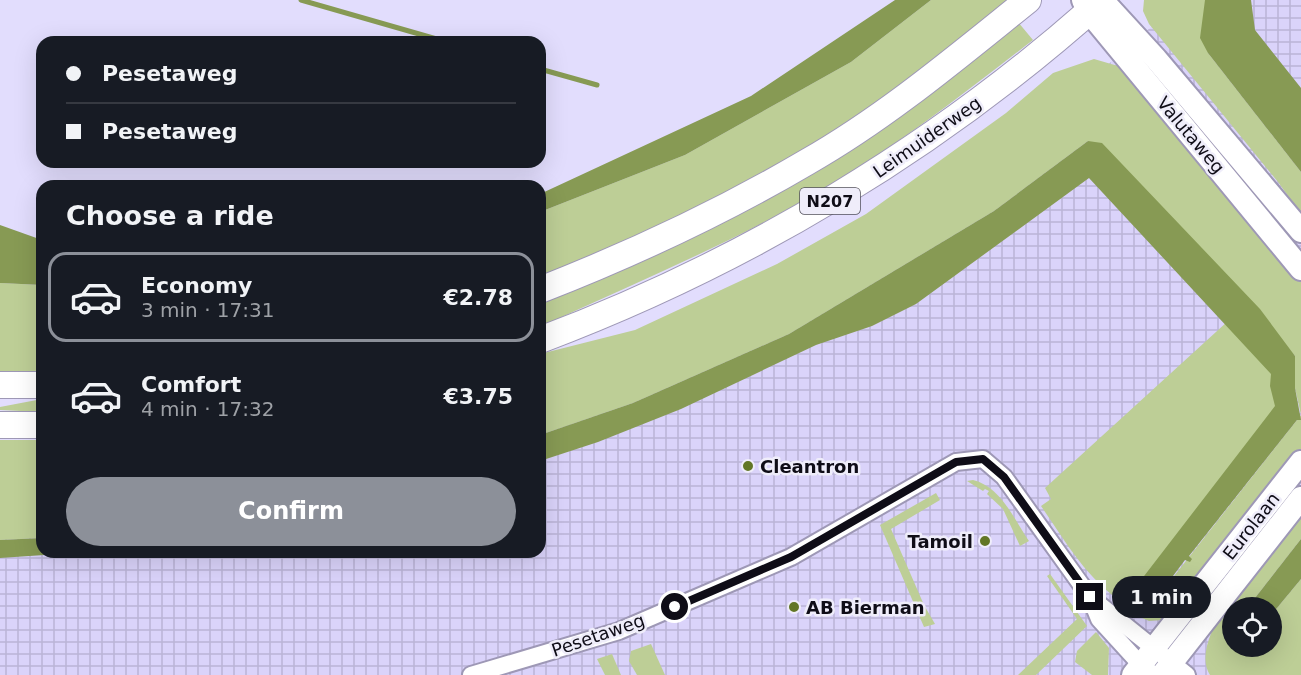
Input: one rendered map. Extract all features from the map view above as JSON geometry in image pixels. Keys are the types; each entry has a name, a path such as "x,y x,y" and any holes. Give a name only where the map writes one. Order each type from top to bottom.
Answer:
{"main road":[{"name":"N207","path":"546,288 604,265 696,222 809,162 914,91 1028,0"},
{"name":"Valutaweg","path":"1092,4 1156,59 1301,231"},
{"name":"Valutaweg","path":"1092,4 1301,269"},
{"name":"Leimuiderweg","path":"546,338 598,318 800,219 870,177 950,123 1092,4"},
{"path":"0,385 36,385"},
{"path":"0,425 36,425"},
{"name":"Eurolaan","path":"1158,668 1301,462"},
{"name":"Eurolaan","path":"1158,668 1301,498"}],"street":[{"name":"Pesetaweg","path":"471,675 619,631 791,557 956,462 983,459 1004,477 1090,597 1158,668"}],"shaded area":[{"path":"895,0 931,0 851,62 685,155 546,210 546,191 751,96"},
{"path":"931,0 1011,0 874,106 787,163 696,210 546,275 546,210 685,155 851,62"},
{"path":"1144,0 1205,0 1208,53 1301,172 1301,214 1278,182 1149,24 1143,11"},
{"path":"1182,0 1301,0 1301,675 0,675 0,522 36,521 36,558 546,558 546,411 877,266"},
{"path":"1205,0 1251,0 1255,30 1301,88 1301,172 1208,53 1200,38"},
{"path":"1018,22 1033,40 928,120 874,158 818,193 680,263 546,324 546,296 583,283"},
{"path":"1094,59 1118,66 1193,144 1301,280 1301,415 1295,388 1295,356 1088,141 994,211 789,334 633,403 546,433 546,352 635,330 777,264 866,214 1006,113 1053,73"},
{"path":"1088,141 1102,143 1260,309 1295,356 1295,388 1301,420 1297,420 1189,556 1192,559 1190,562 1185,560 1152,604 1146,605 1131,593 1275,406 1270,386 1271,374 1089,178 916,304 872,326 816,345 681,409 598,442 546,459 546,433 633,403 789,334 994,211"},
{"path":"0,225 36,238 36,285 0,283"},
{"path":"0,283 36,285 36,371 0,371"},
{"path":"1228,321 1270,368 1278,408 1132,596 1125,593 1143,609 1152,604 1301,415 1301,454 1259,498 1203,566 1207,573 1163,620 1149,621 1122,609 1124,603 1088,572 1041,506 1051,499 1045,488"},
{"path":"36,400 36,412 0,410 0,407"},
{"path":"0,440 36,440 36,538 0,540"},
{"path":"973,480 991,489 999,497 1029,541 1020,546 1003,509 987,494 989,491 985,489 983,491 967,481"},
{"path":"936,493 940,500 891,529 924,605 935,624 924,627 880,525"},
{"path":"1301,507 1301,539 1256,597 1231,597 1255,563"},
{"path":"36,538 36,556 0,558 0,540"},
{"path":"1301,539 1301,579 1282,602 1282,597 1256,597"},
{"path":"1050,574 1087,626 1036,675 1018,675 1077,619 1047,576"},
{"path":"1301,579 1301,675 1210,675 1205,658 1210,637 1222,611 1222,657 1282,657 1282,602"},
{"path":"1096,632 1109,648 1108,675 1092,675 1075,662 1077,651"},
{"path":"651,644 665,675 637,675 629,661 631,651"},
{"path":"612,654 621,675 605,675 597,659"}],"waterway":[{"path":"301,0 426,36"},
{"path":"546,71 597,85"}],"place":[{"name":"Cleantron","path":"748,466"},
{"name":"Tamoil","path":"985,541"},
{"name":"AB Bierman","path":"794,607"}],"route":[{"path":"675,607 791,557 956,462 983,459 1004,477 1090,597"}]}
